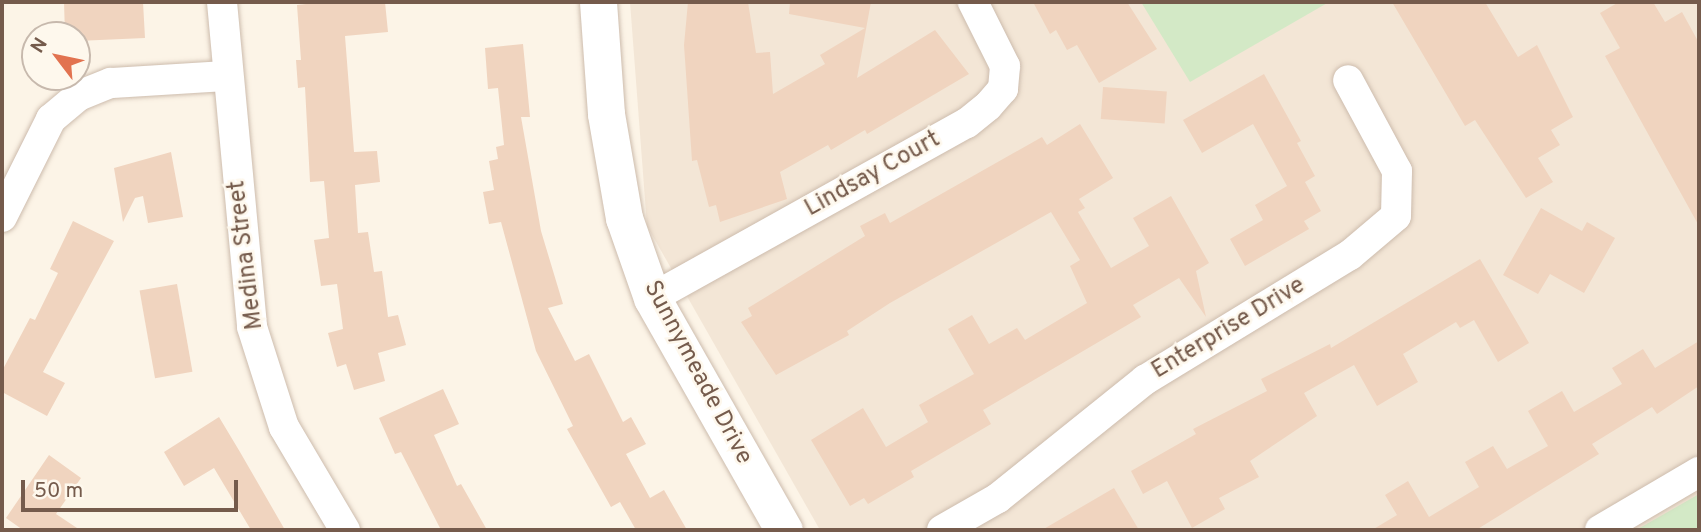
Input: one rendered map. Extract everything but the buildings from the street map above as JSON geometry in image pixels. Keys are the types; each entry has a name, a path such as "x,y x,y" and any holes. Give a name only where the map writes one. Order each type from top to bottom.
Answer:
{"street":[{"name":"Medina Street","path":"222,2 252,327 284,427 345,530"},
{"name":"Sunnymeade Drive","path":"598,2 606,114 624,218 652,298 784,530"},
{"name":"Lindsay Court","path":"652,298 967,123 988,106 1003,89 1005,66 973,2"},
{"path":"2,217 51,119 78,96 111,83 227,76"},
{"name":"Enterprise Drive","path":"942,530 998,498 1145,380 1350,256 1396,216 1396,171 1348,80"},
{"path":"1600,530 1699,472"}],"shaded area":[{"path":"630,2 1699,2 1699,530 820,530 647,226"}],"green space":[{"path":"1141,2 1329,2 1190,82"},
{"path":"1699,494 1699,530 1636,530"}]}
